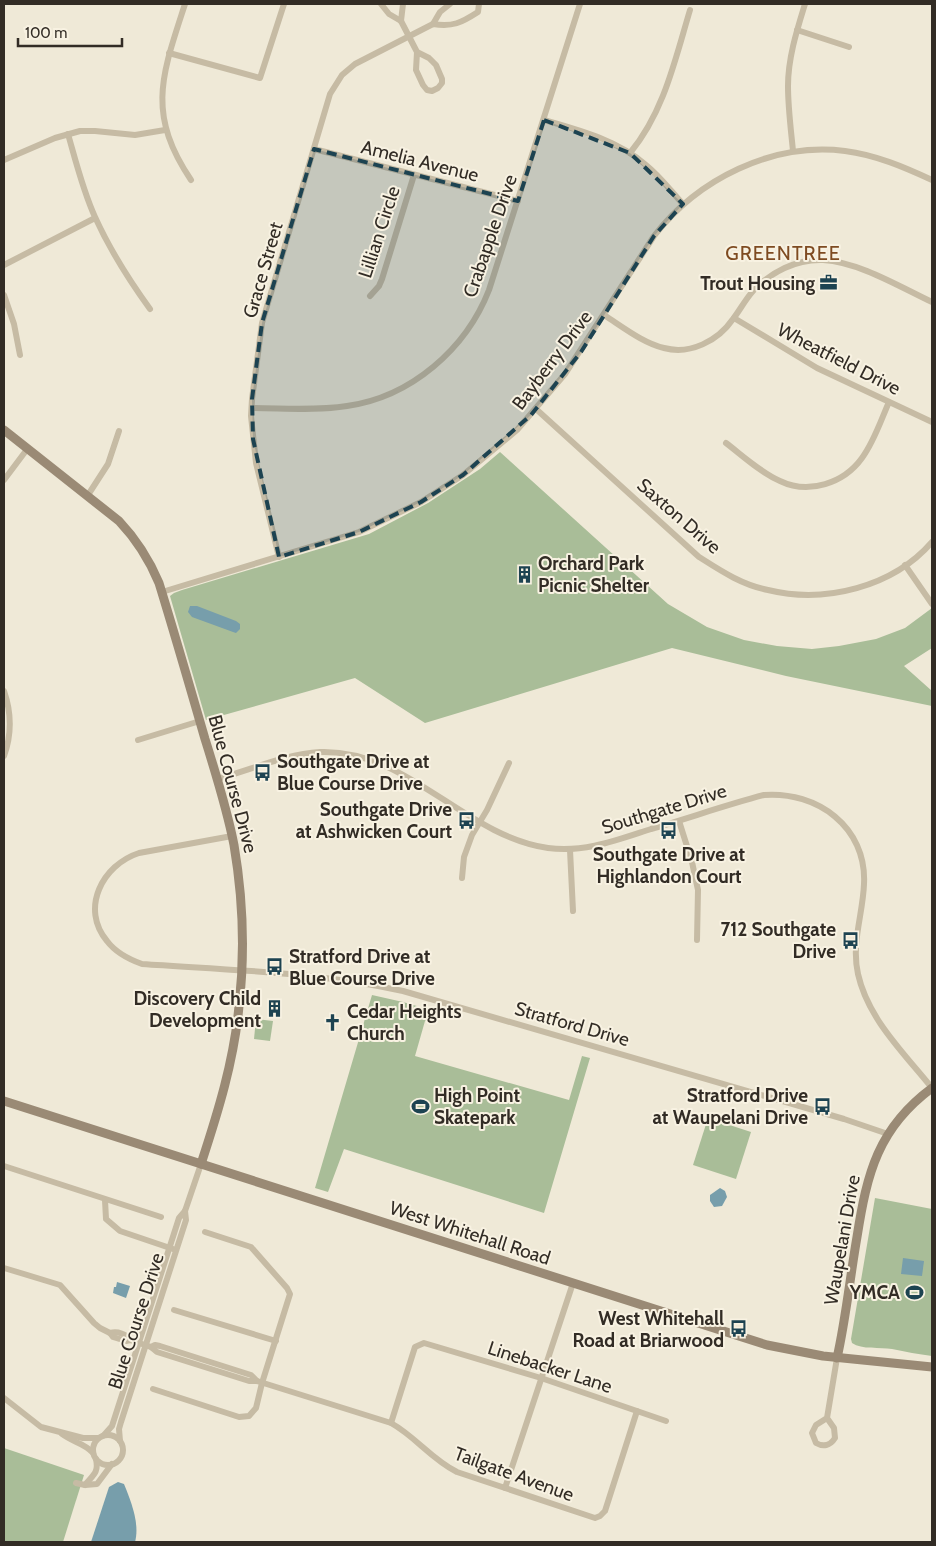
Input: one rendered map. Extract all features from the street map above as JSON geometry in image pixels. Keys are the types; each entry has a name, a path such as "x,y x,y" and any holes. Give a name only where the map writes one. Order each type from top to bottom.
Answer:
{"main road":[{"name":"Blue Course Drive","path":"4,430 119,521 134,538 152,566 162,592 217,779 232,836 237,866 242,921 242,971 238,1017 229,1068 201,1164"},
{"name":"Waupelani Drive","path":"837,1358 866,1186 875,1159 888,1134 906,1111 932,1088"},
{"name":"West Whitehall Road","path":"4,1101 767,1345 796,1352 837,1358 932,1367"}],"street":[{"path":"185,4 169,53 163,83 162,101 165,130 179,163 191,180"},
{"path":"169,53 260,78 284,4"},
{"path":"382,4 388,14 401,21"},
{"path":"403,4 401,21 418,52 429,58 436,65 442,79 442,84 438,88 427,90 423,85 416,70 418,52"},
{"path":"450,4 440,12 433,24 447,26 460,22 478,12 479,4"},
{"name":"Crabapple Drive","path":"252,408 333,408 349,406 386,395 408,384 432,368 454,348 479,312 491,285 580,4"},
{"path":"793,152 788,108 788,84 797,30 806,4"},
{"path":"630,153 646,131 666,91 690,10"},
{"name":"Grace Street","path":"279,557 256,464 252,408 262,323 330,94 342,75 355,64 433,24"},
{"path":"797,30 849,47"},
{"path":"544,120 611,142 630,153 664,181 683,204"},
{"path":"4,160 68,134 95,131 135,135 165,130"},
{"path":"68,134 95,218 115,256 150,309"},
{"name":"Amelia Avenue","path":"314,149 518,201"},
{"name":"Bayberry Drive","path":"162,592 359,532 421,502 463,476 517,430 565,374 654,236 666,221 683,204 722,177 742,167 793,152 826,150 846,151 874,157 902,166 932,180"},
{"name":"Lillian Circle","path":"370,296 379,286 382,279 414,175"},
{"path":"4,265 95,218"},
{"path":"604,315 652,344 673,350 693,348 716,337 734,318 752,292 776,272 797,263 822,260 848,264 932,302"},
{"path":"4,294 14,324 20,355"},
{"name":"Wheatfield Drive","path":"734,318 817,368 932,422"},
{"path":"726,443 781,482 800,487 824,485 850,472 864,457 889,402"},
{"name":"Saxton Drive","path":"536,409 699,557 737,580 776,592 797,595 816,595 858,588 881,579 905,565 932,542"},
{"path":"88,495 108,464 119,431"},
{"path":"4,480 28,448"},
{"path":"905,565 932,604"},
{"path":"4,691 11,719 9,738 4,756"},
{"path":"138,740 200,721"},
{"name":"Southgate Drive","path":"217,779 303,754 336,752 361,756 393,769 479,822 513,839 533,845 572,849 609,842 748,800 777,794 803,798 825,808 842,822 854,840 863,864 865,881 856,944 856,960 862,989 876,1017 932,1088"},
{"path":"462,878 466,850 510,763"},
{"path":"679,821 692,862 698,890 697,940"},
{"name":"Stratford Drive","path":"232,836 139,853 117,863 102,881 95,904 96,918 106,941 128,959 142,964 364,982 403,991 888,1134"},
{"path":"572,849 574,865 572,869 573,911"},
{"name":"Blue Course Drive","path":"85,1485 93,1485 99,1482 112,1464 120,1459 122,1455 120,1422 145,1346 173,1249 179,1218 185,1211 201,1164"},
{"path":"4,1166 161,1217"},
{"path":"105,1200 106,1219 120,1230 173,1249"},
{"path":"152,1389 244,1418 249,1416 256,1408 260,1382 276,1341 290,1294 287,1288 251,1247 205,1232"},
{"name":"Tailgate Avenue","path":"4,1268 60,1286 100,1328 110,1333 113,1337 126,1341 130,1340 145,1346 160,1346 251,1375 260,1382 391,1423 400,1428 443,1465 457,1472 595,1518 605,1511 637,1411"},
{"path":"505,1488 573,1283"},
{"path":"174,1310 276,1341"},
{"name":"Linebacker Lane","path":"391,1423 415,1347 424,1343 541,1378 666,1420"},
{"name":"Blue Course Drive","path":"85,1485 97,1472 98,1466 93,1447 112,1426 145,1346"},
{"name":"Waupelani Drive","path":"827,1418 837,1358"},
{"path":"4,1398 41,1427 89,1439 113,1436 120,1442"},
{"path":"61,1433 68,1439 86,1446 103,1464 112,1464"},
{"path":"76,1483 85,1485"}],"highlighted area":[{"path":"544,120 630,153 683,204 654,236 581,352 531,415 463,475 421,502 359,532 279,557 253,439 252,399 262,323 314,149 518,201"}],"green space":[{"path":"500,452 668,604 707,627 744,640 777,646 812,649 876,639 905,628 932,608 932,648 904,666 932,691 932,706 786,676 672,648 425,723 355,678 206,720 170,596 182,590 369,534 428,503 480,469"},
{"path":"372,995 434,1011 432,1020 429,1022 425,1021 415,1056 569,1100 582,1056 590,1058 544,1213 344,1149 328,1192 315,1188"},
{"path":"256,1019 273,1021 270,1041 254,1039"},
{"path":"708,1118 751,1132 736,1179 693,1165"},
{"path":"875,1198 932,1209 932,1356 892,1349 866,1347 852,1343 851,1339"},
{"path":"4,1448 84,1475 63,1542 4,1542"}],"water":[{"path":"190,606 197,606 236,621 240,624 240,629 236,633 192,617 188,612"},
{"path":"720,1188 725,1191 727,1197 722,1206 714,1207 710,1201 710,1195"},
{"path":"903,1258 924,1261 922,1276 901,1274"},
{"path":"117,1282 130,1286 126,1298 113,1293"},
{"path":"118,1482 124,1484 132,1505 136,1520 135,1542 91,1542 109,1487"}],"place":[{"name":"Trout Housing","path":"829,283"},
{"name":"Orchard Park Picnic Shelter","path":"524,574"},
{"name":"Southgate Drive at Blue Course Drive","path":"263,772"},
{"name":"Southgate Drive at Ashwicken Court","path":"466,820"},
{"name":"Southgate Drive at Highlandon Court","path":"669,831"},
{"name":"712 Southgate Drive","path":"850,940"},
{"name":"Stratford Drive at Blue Course Drive","path":"275,967"},
{"name":"Discovery Child Development","path":"275,1009"},
{"name":"Cedar Heights Church","path":"333,1022"},
{"name":"High Point Skatepark","path":"420,1106"},
{"name":"Stratford Drive at Waupelani Drive","path":"822,1106"},
{"name":"YMCA","path":"914,1292"},
{"name":"West Whitehall Road at Briarwood","path":"738,1329"}],"district":[{"name":"GREENTREE","path":"783,253"}]}
